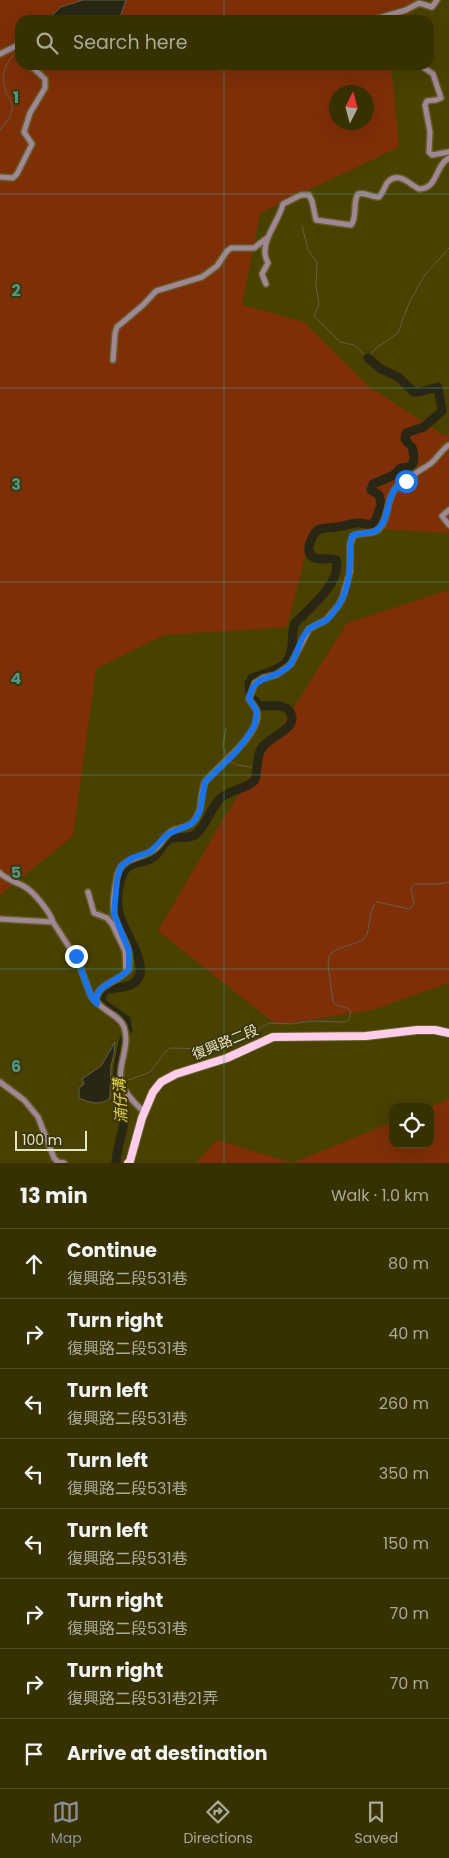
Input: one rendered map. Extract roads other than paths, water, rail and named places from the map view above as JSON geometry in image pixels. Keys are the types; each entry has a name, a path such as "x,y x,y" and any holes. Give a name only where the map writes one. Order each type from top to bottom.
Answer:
{"main road":[{"name":"復興路二段","path":"128,1163 144,1112 153,1092 161,1082 176,1074 226,1058 273,1037 366,1036 417,1030 434,1030 449,1033"}],"street":[{"path":"389,15 406,10 419,3 432,7 437,0"},
{"path":"0,54 15,46"},
{"path":"0,178 13,178 17,174 32,144 24,132 30,113 43,94 46,83 35,70"},
{"path":"427,70 432,74 441,98 427,101 425,105 430,132 429,152 434,155 449,152"},
{"path":"113,360 114,333 117,327 156,291 202,277 217,266 231,248 254,248 267,238 280,216 283,204 301,195 309,195 315,217 319,221 351,225 354,221 355,202 358,194 362,193 379,197 389,182 398,177 405,179 419,189 428,187 436,178 440,165 449,158"},
{"path":"266,284 262,274 268,263 265,252 267,238"},
{"path":"97,1004 96,996 98,991 126,973 129,969 129,951 114,914 117,879 121,866 132,858 150,852 168,834 191,824 195,820 200,811 205,782 236,752 255,725 257,711 249,699 255,683 263,678 276,675 291,664 309,629 326,620 342,598 350,572 352,536 379,529 384,521 394,490 414,476 421,468 432,462 449,445"},
{"path":"449,510 442,516 449,525"},
{"path":"0,873 29,890 40,901 76,956 91,996 97,1004 122,1024 126,1045 121,1080 124,1089 144,1112"},
{"path":"88,892 94,913 109,920 125,952 126,973"},
{"path":"0,919 53,922"},
{"path":"0,1082 24,1100 38,1117 54,1158 58,1162 64,1163"}],"waterway":[{"path":"0,130 9,118 12,108 12,103 4,86 4,74 7,63 15,54"},
{"path":"302,226 308,250 317,262 316,286 319,305 314,316 340,342 354,345 368,358 376,348 398,333 409,303 424,276 449,248"},
{"name":"湳仔溝","path":"368,358 381,369 398,377 414,392 438,387 442,411 424,427 406,433 405,439 408,443"},
{"name":"湳仔溝","path":"381,503 379,495 371,490 373,484 394,475 401,468 409,467 413,464 412,447"},
{"name":"湳仔溝","path":"250,693 249,684 252,678 278,668 287,660 292,646 295,623 316,603 330,586 334,577 337,568 336,560 315,558 309,553 312,537 323,528 355,523 372,524 380,508"},
{"name":"湳仔溝","path":"128,1030 126,1020 102,1003 101,997 105,990 134,983 140,973 138,956 119,913 118,892 120,881 126,868 136,863 147,861 158,853 171,838 189,837 196,834 222,797 255,780 258,756 261,749 286,729 292,719 288,709 277,706 260,706 253,699"},
{"path":"226,728 223,745 226,756"},
{"path":"229,761 237,765 258,768"},
{"path":"126,1081 150,1072 166,1051 171,1048 208,1049 227,1047 269,1023 346,1022 351,1011 337,1006 333,1002 328,964 330,954 364,939 372,910 377,902 410,909 414,904 411,888 414,884 449,882"},
{"name":"湳仔溝","path":"116,1163 124,1120 117,1084 124,1039"}]}
